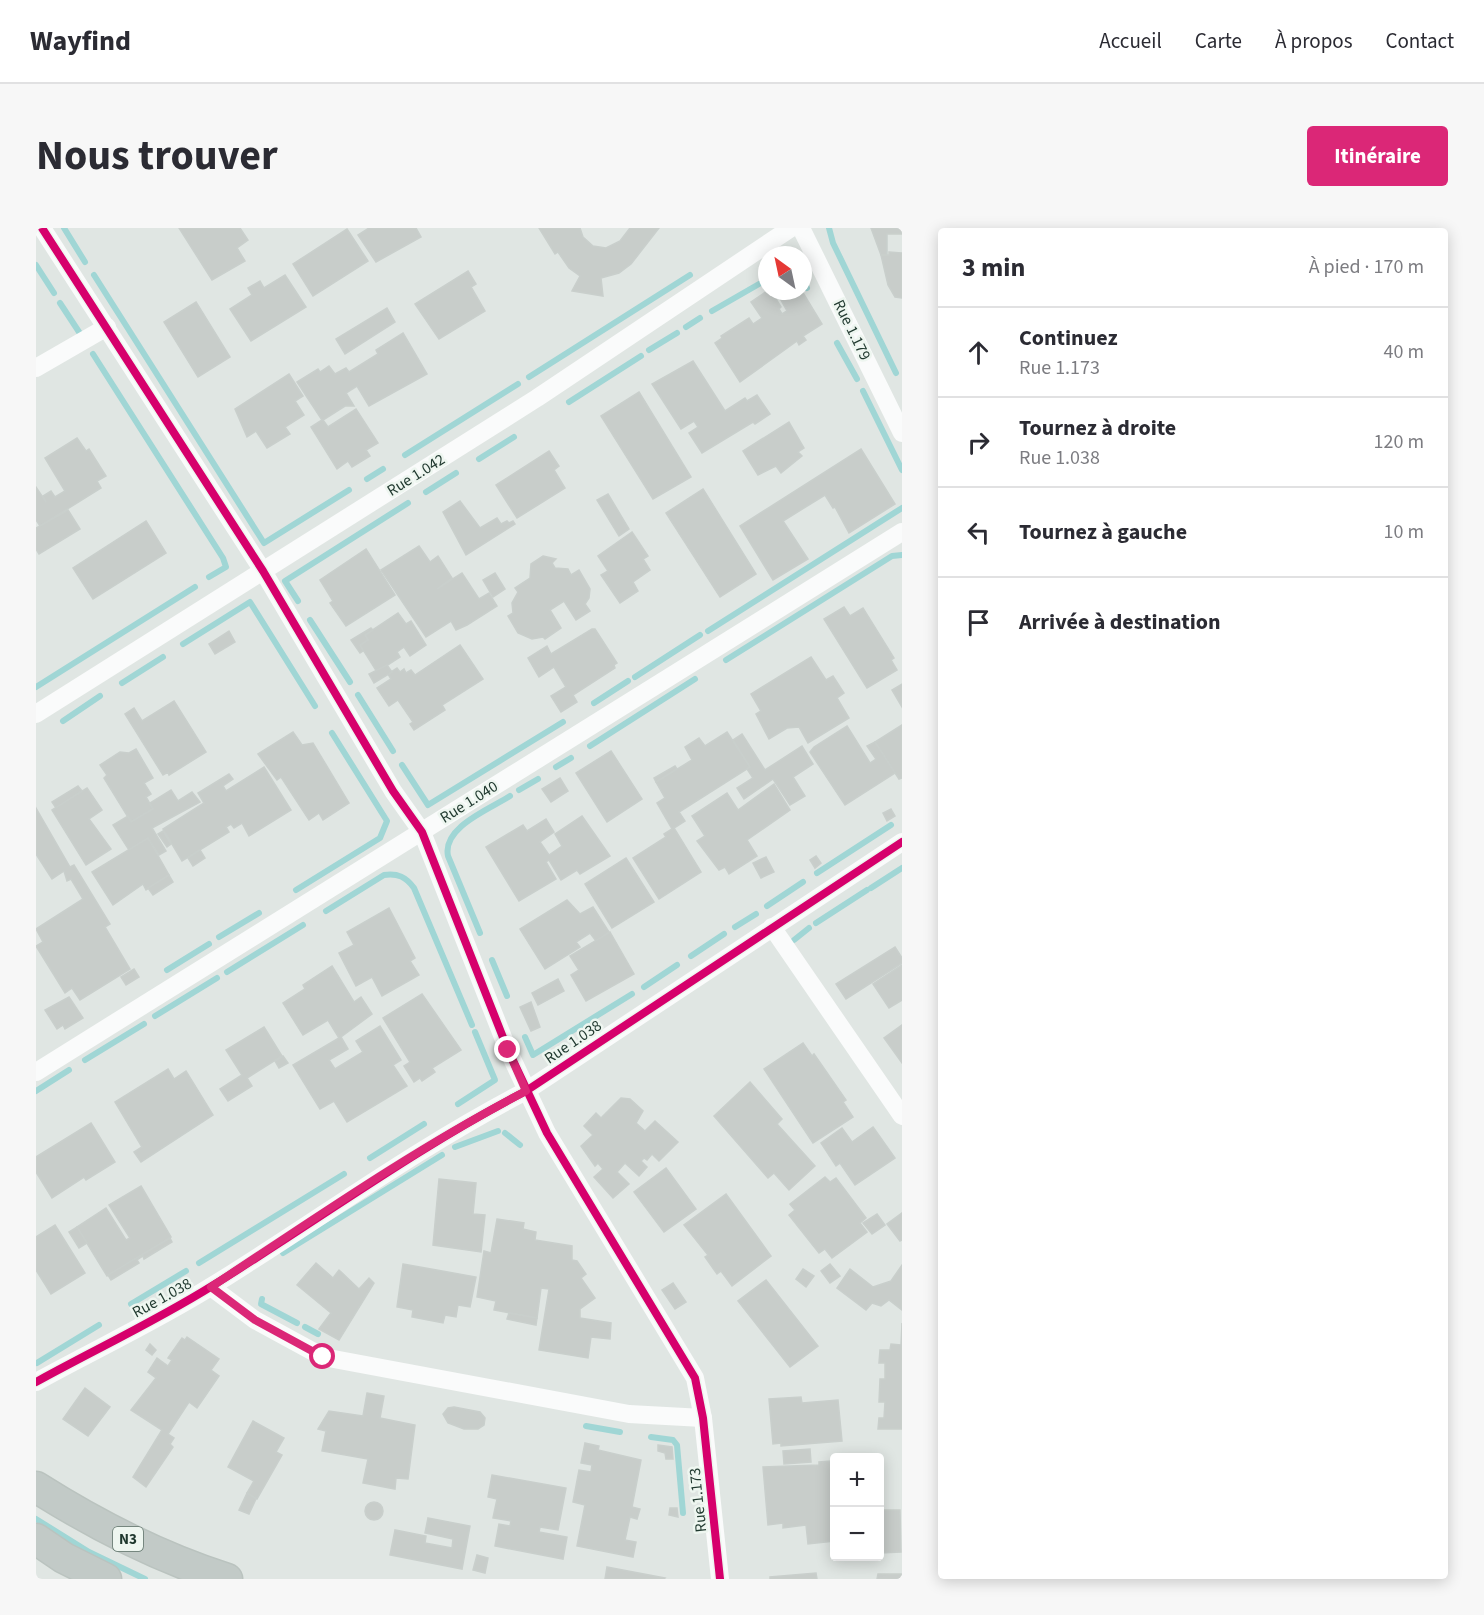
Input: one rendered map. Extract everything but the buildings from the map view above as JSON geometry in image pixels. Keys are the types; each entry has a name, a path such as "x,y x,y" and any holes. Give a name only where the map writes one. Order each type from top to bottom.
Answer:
{"highway":[{"name":"N3","path":"36,1487 83,1517 148,1550 227,1579"},
{"path":"36,1539 64,1558 106,1579"}],"street":[{"name":"Rue 1.173","path":"42,228 263,571 393,791 422,832 435,870 526,1091 547,1133 695,1378 704,1418 720,1579"},
{"name":"Rue 1.042","path":"36,714 537,398 791,228"},
{"name":"Rue 1.179","path":"801,228 902,430"},
{"path":"36,368 107,327"},
{"name":"Rue 1.040","path":"36,1072 902,532"},
{"name":"Rue 1.038","path":"36,1382 211,1287 372,1180 473,1118 526,1091 902,842"},
{"path":"772,927 902,1116"},
{"path":"211,1287 255,1320 323,1357 629,1414 704,1418"}],"waterway":[{"path":"64,228 85,262"},
{"path":"829,228 833,243 896,373"},
{"path":"36,265 54,293"},
{"path":"94,275 264,543 349,490"},
{"path":"529,377 690,275"},
{"path":"712,311 758,285"},
{"path":"60,303 83,338"},
{"path":"686,327 700,318"},
{"path":"649,350 677,333"},
{"path":"837,343 857,379"},
{"path":"93,354 223,558 226,567 209,577"},
{"path":"569,402 641,356"},
{"path":"405,455 518,384"},
{"path":"863,391 902,470"},
{"path":"479,459 514,437"},
{"path":"367,479 383,469"},
{"path":"426,492 456,473"},
{"path":"298,601 285,581 408,503"},
{"path":"708,631 902,508"},
{"path":"726,660 892,556 902,555"},
{"path":"36,687 195,587"},
{"path":"183,644 250,602 315,706"},
{"path":"310,620 350,682"},
{"path":"635,677 700,635"},
{"path":"122,683 163,657"},
{"path":"590,746 695,679"},
{"path":"594,703 628,681"},
{"path":"358,695 393,751"},
{"path":"63,721 100,696"},
{"path":"402,765 428,805 563,722"},
{"path":"296,890 380,838 387,821 332,733"},
{"path":"556,767 571,758"},
{"path":"519,790 538,779"},
{"path":"480,933 448,856 448,846 452,836 469,820 510,796"},
{"path":"817,873 891,825"},
{"path":"871,888 902,868"},
{"path":"326,911 384,875 398,875 408,881 414,888 472,1025"},
{"path":"767,906 803,882"},
{"path":"816,923 867,890"},
{"path":"219,937 259,913"},
{"path":"735,927 756,914"},
{"path":"227,972 303,925"},
{"path":"794,940 809,928"},
{"path":"691,956 724,934"},
{"path":"167,970 209,944"},
{"path":"492,960 507,996"},
{"path":"644,987 677,965"},
{"path":"155,1016 217,978"},
{"path":"525,1037 533,1055 632,994"},
{"path":"85,1060 144,1024"},
{"path":"458,1104 495,1080 475,1032"},
{"path":"36,1091 69,1070"},
{"path":"370,1158 424,1124"},
{"path":"455,1147 498,1131"},
{"path":"505,1133 520,1145"},
{"path":"283,1253 442,1155"},
{"path":"199,1263 344,1174"},
{"path":"131,1304 186,1271"},
{"path":"262,1299 261,1304 297,1323"},
{"path":"37,1363 99,1325"},
{"path":"305,1327 318,1334"},
{"path":"586,1426 620,1432"},
{"path":"651,1437 673,1440 677,1445 683,1513"},
{"path":"36,1519 89,1552 145,1579"}],"cycle path":[{"path":"42,228 263,571 393,791 422,832 508,1050 547,1133 695,1378 703,1418 720,1579"},
{"path":"36,1382 191,1299 445,1136 526,1091 902,842"}],"route":[{"path":"323,1357 284,1338 255,1320 211,1287 372,1180 473,1118 526,1091 508,1050"}]}
